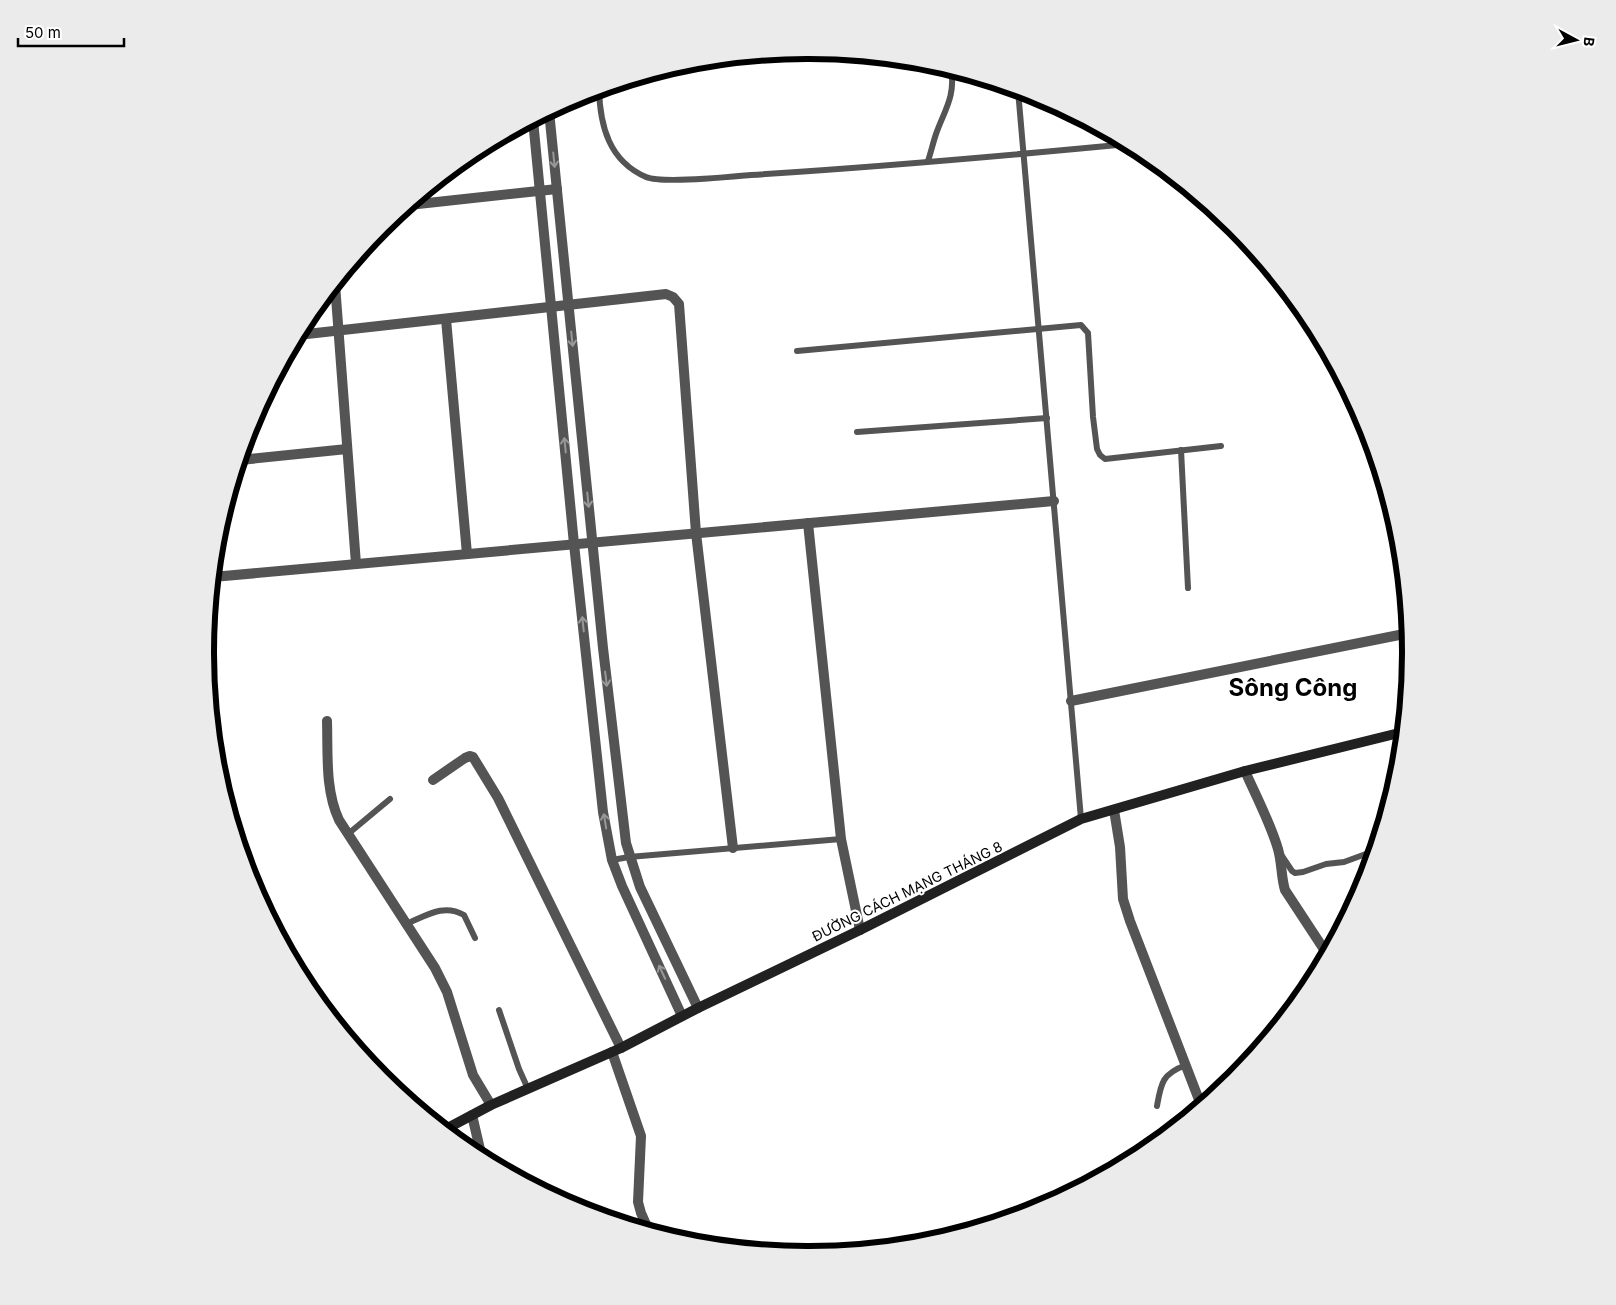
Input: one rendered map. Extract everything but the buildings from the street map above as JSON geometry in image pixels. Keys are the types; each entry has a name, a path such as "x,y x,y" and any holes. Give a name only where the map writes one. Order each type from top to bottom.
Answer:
{"street":[{"path":"550,118 603,648 626,843 640,887 698,1008"},
{"path":"534,126 574,544 603,812 612,860 622,886 682,1016"},
{"path":"421,203 557,189"},
{"path":"335,294 356,564"},
{"path":"307,334 666,294 673,297 679,304 696,533 733,848"},
{"path":"446,319 468,554"},
{"path":"247,459 347,449"},
{"path":"219,576 1054,501"},
{"path":"808,523 841,839 860,930"},
{"path":"1071,701 1401,635"},
{"path":"586,650 603,648"},
{"path":"327,721 330,793 333,807 348,834 434,968 447,992 473,1075 491,1105"},
{"name":"ĐƯỜNG CÁCH MẠNG THÁNG 8","path":"451,1127 491,1105 616,1050 1081,819 1244,770 1396,734"},
{"path":"433,780 470,756 473,757 498,798 616,1050 641,1136 638,1202 645,1223"},
{"path":"1244,770 1278,851 1281,879 1285,890 1323,948"},
{"path":"1114,810 1120,847 1123,899 1199,1099"},
{"path":"472,1115 479,1147"}],"lane":[{"path":"928,161 937,132 946,113 954,82 953,77"},
{"path":"599,97 605,136 626,166 648,178 696,179 832,170 1116,145"},
{"path":"1019,98 1081,819"},
{"path":"797,351 1081,325 1088,333 1093,417 1097,450 1100,455 1104,458 1221,446"},
{"path":"856,432 1047,418"},
{"path":"1180,450 1188,588"},
{"path":"348,834 390,799"},
{"path":"612,860 841,839"},
{"path":"1278,851 1295,873 1326,864 1344,862 1366,854"},
{"path":"406,924 442,910 451,909 464,915 475,938"},
{"path":"499,1010 519,1069 528,1089"},
{"path":"1157,1106 1163,1081 1167,1075 1186,1065"}],"district":[{"name":"Sông Công","path":"1293,687"}]}
